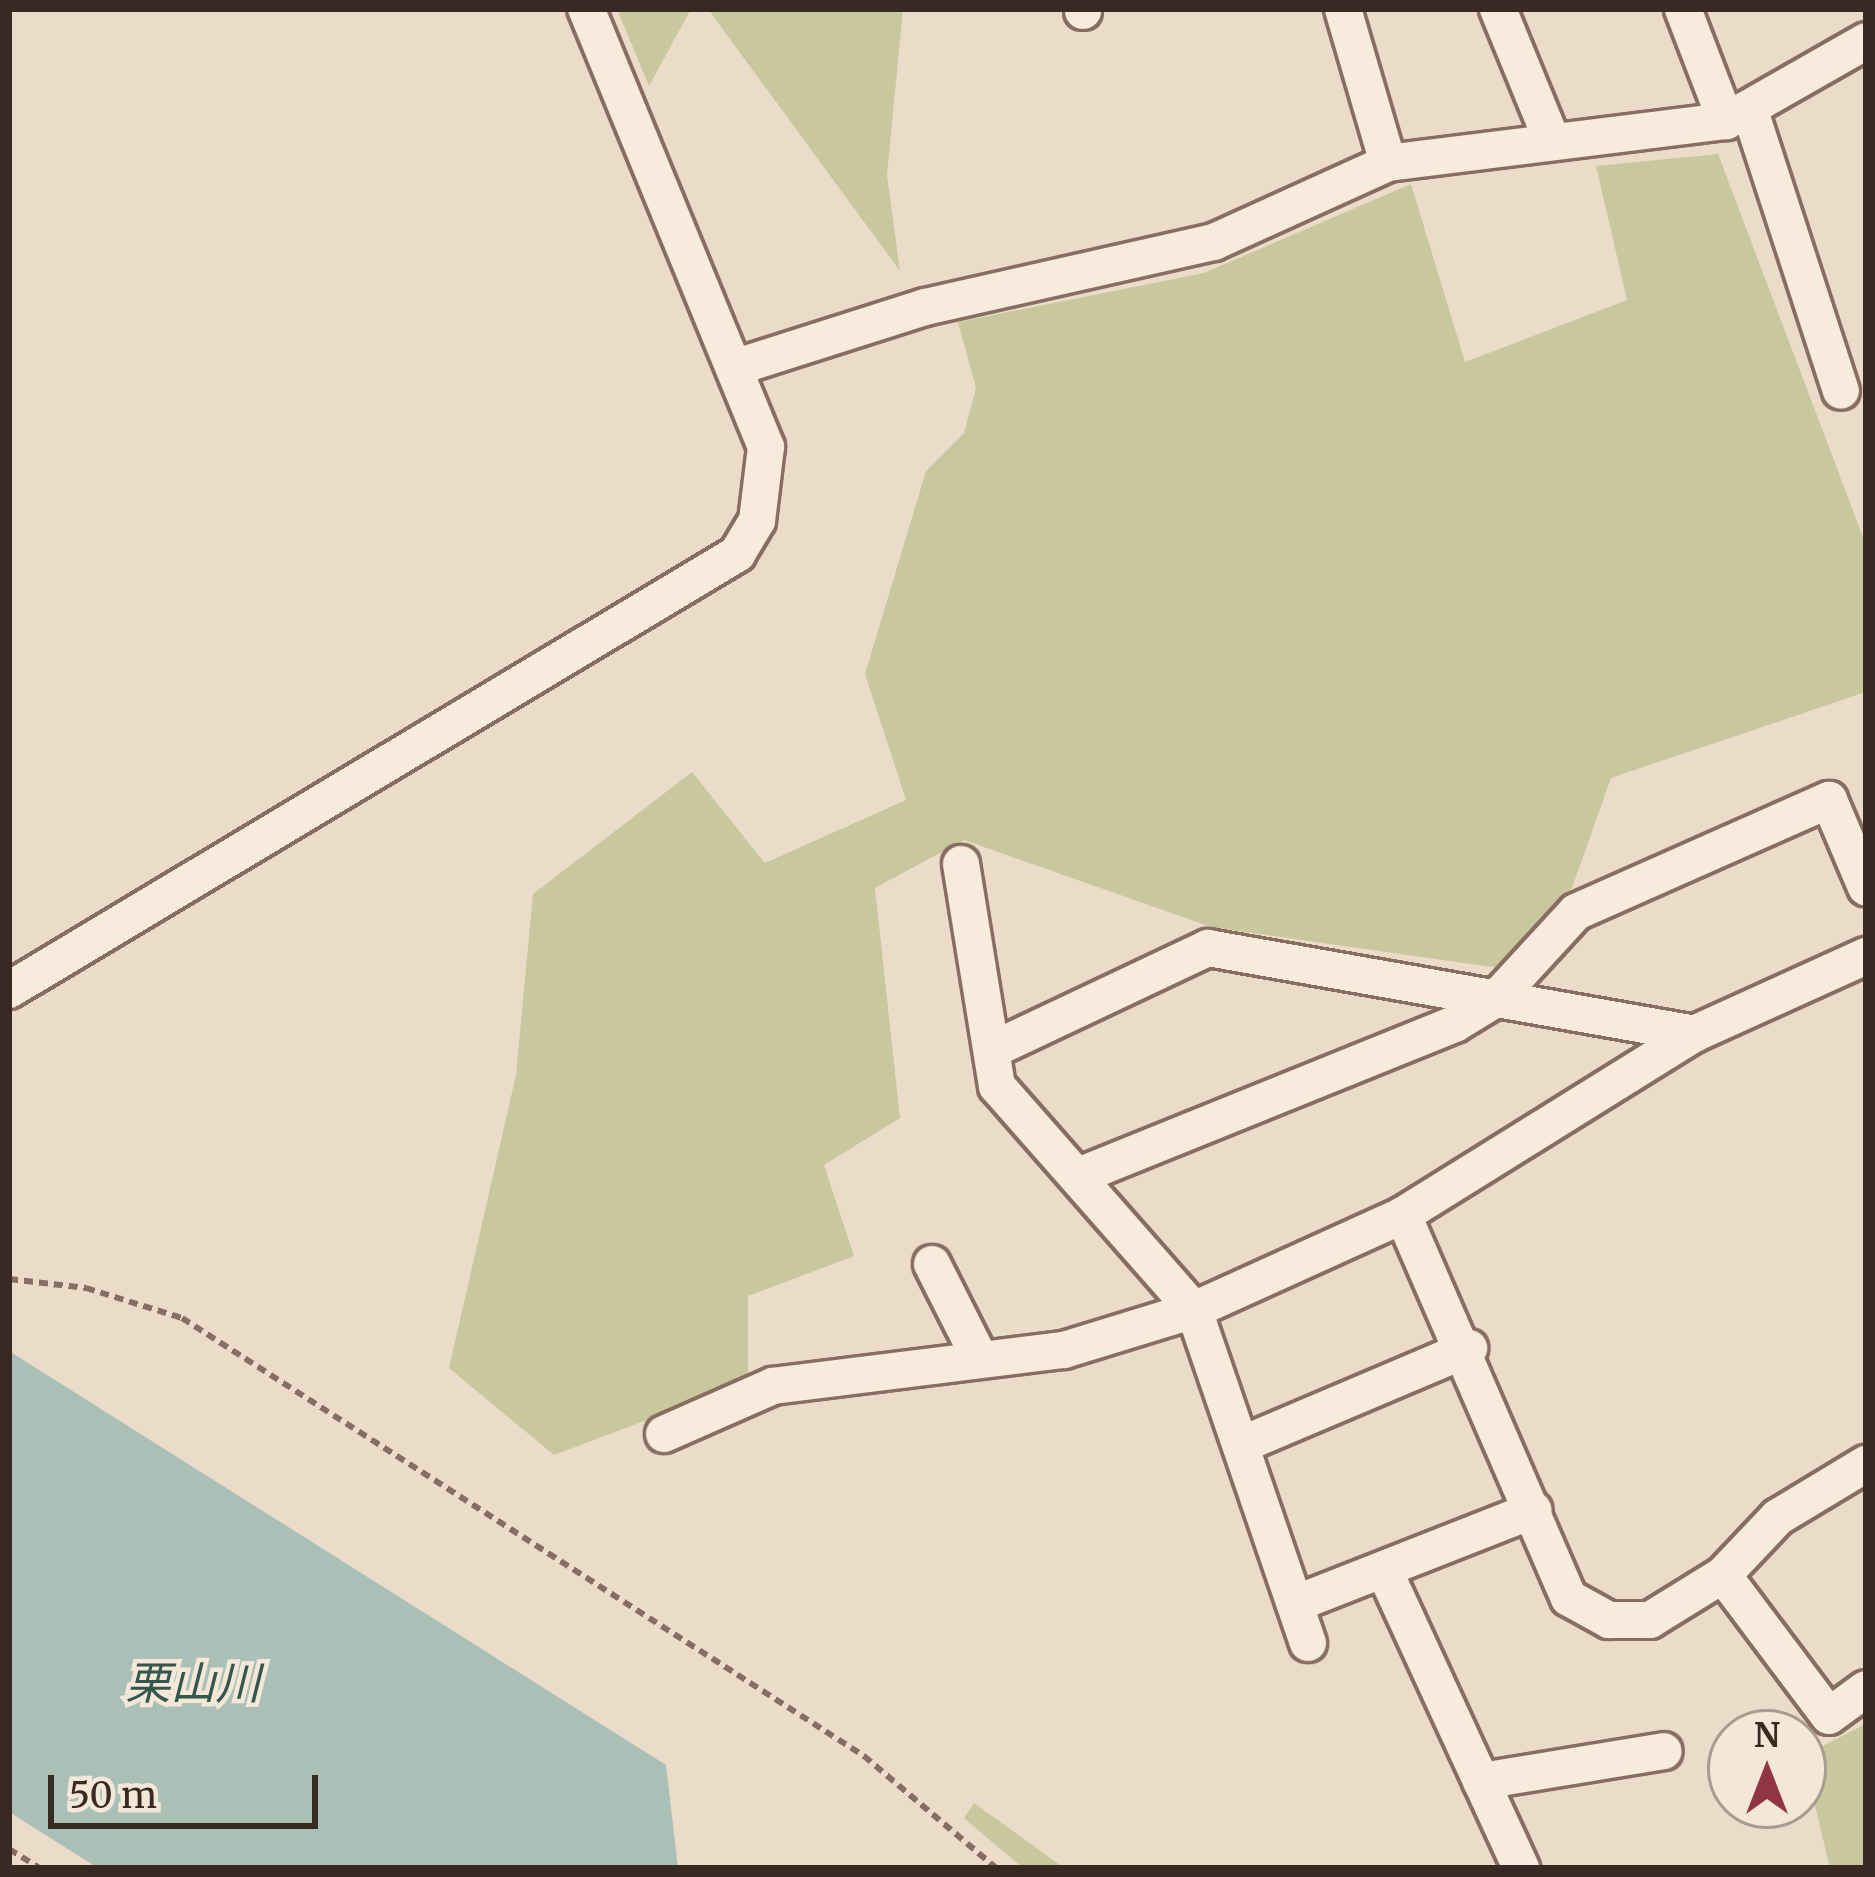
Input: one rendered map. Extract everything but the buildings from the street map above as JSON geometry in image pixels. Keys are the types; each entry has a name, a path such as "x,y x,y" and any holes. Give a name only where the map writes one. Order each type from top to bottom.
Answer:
{"street":[{"path":"9,990 736,554 768,482 737,367 586,9"},
{"path":"1343,9 1388,163"},
{"path":"1498,9 1551,138"},
{"path":"1683,9 1738,116 1841,391"},
{"path":"737,367 925,307 1214,242 1388,163 1738,116 1866,41"},
{"path":"1081,1175 1496,1000 1576,912 1829,800 1866,887"},
{"path":"961,864 998,1086 1081,1175 1194,1310 1300,1602 1308,1643"},
{"path":"994,1049 1208,948 1694,1034"},
{"path":"664,1434 773,1386 1064,1350 1194,1310 1402,1215 1694,1034 1866,956"},
{"path":"1402,1215 1469,1348 1569,1598 1610,1620 1650,1620 1723,1575 1778,1517 1866,1464"},
{"path":"932,1264 980,1359"},
{"path":"1241,1445 1469,1348"},
{"path":"1300,1602 1534,1510"},
{"path":"1384,1570 1521,1868"},
{"path":"1723,1575 1829,1716 1866,1689"},
{"path":"1481,1781 1664,1751"}],"path":[{"path":"9,1279 86,1288 182,1318 864,1756 996,1868"},
{"path":"9,1849 39,1868"}],"green space":[{"path":"617,9 691,9 649,86"},
{"path":"708,9 903,9 887,175 900,271"},
{"path":"1718,154 1866,545 1866,692 1611,778 1572,888 1499,968 1211,927 964,840 875,888 900,1118 824,1165 854,1256 748,1296 748,1382 554,1455 449,1368 516,1075 533,894 692,772 765,863 906,800 865,674 926,471 964,433 976,388 958,322 1204,273 1411,184 1465,362 1627,300 1596,166"},
{"path":"1866,1724 1866,1868 1830,1868 1821,1829 1827,1829 1827,1744"},
{"path":"974,1803 1064,1868 1023,1868 964,1818"}],"water":[{"name":"栗山川","path":"9,1351 666,1765 678,1868 98,1868 9,1812"}]}
